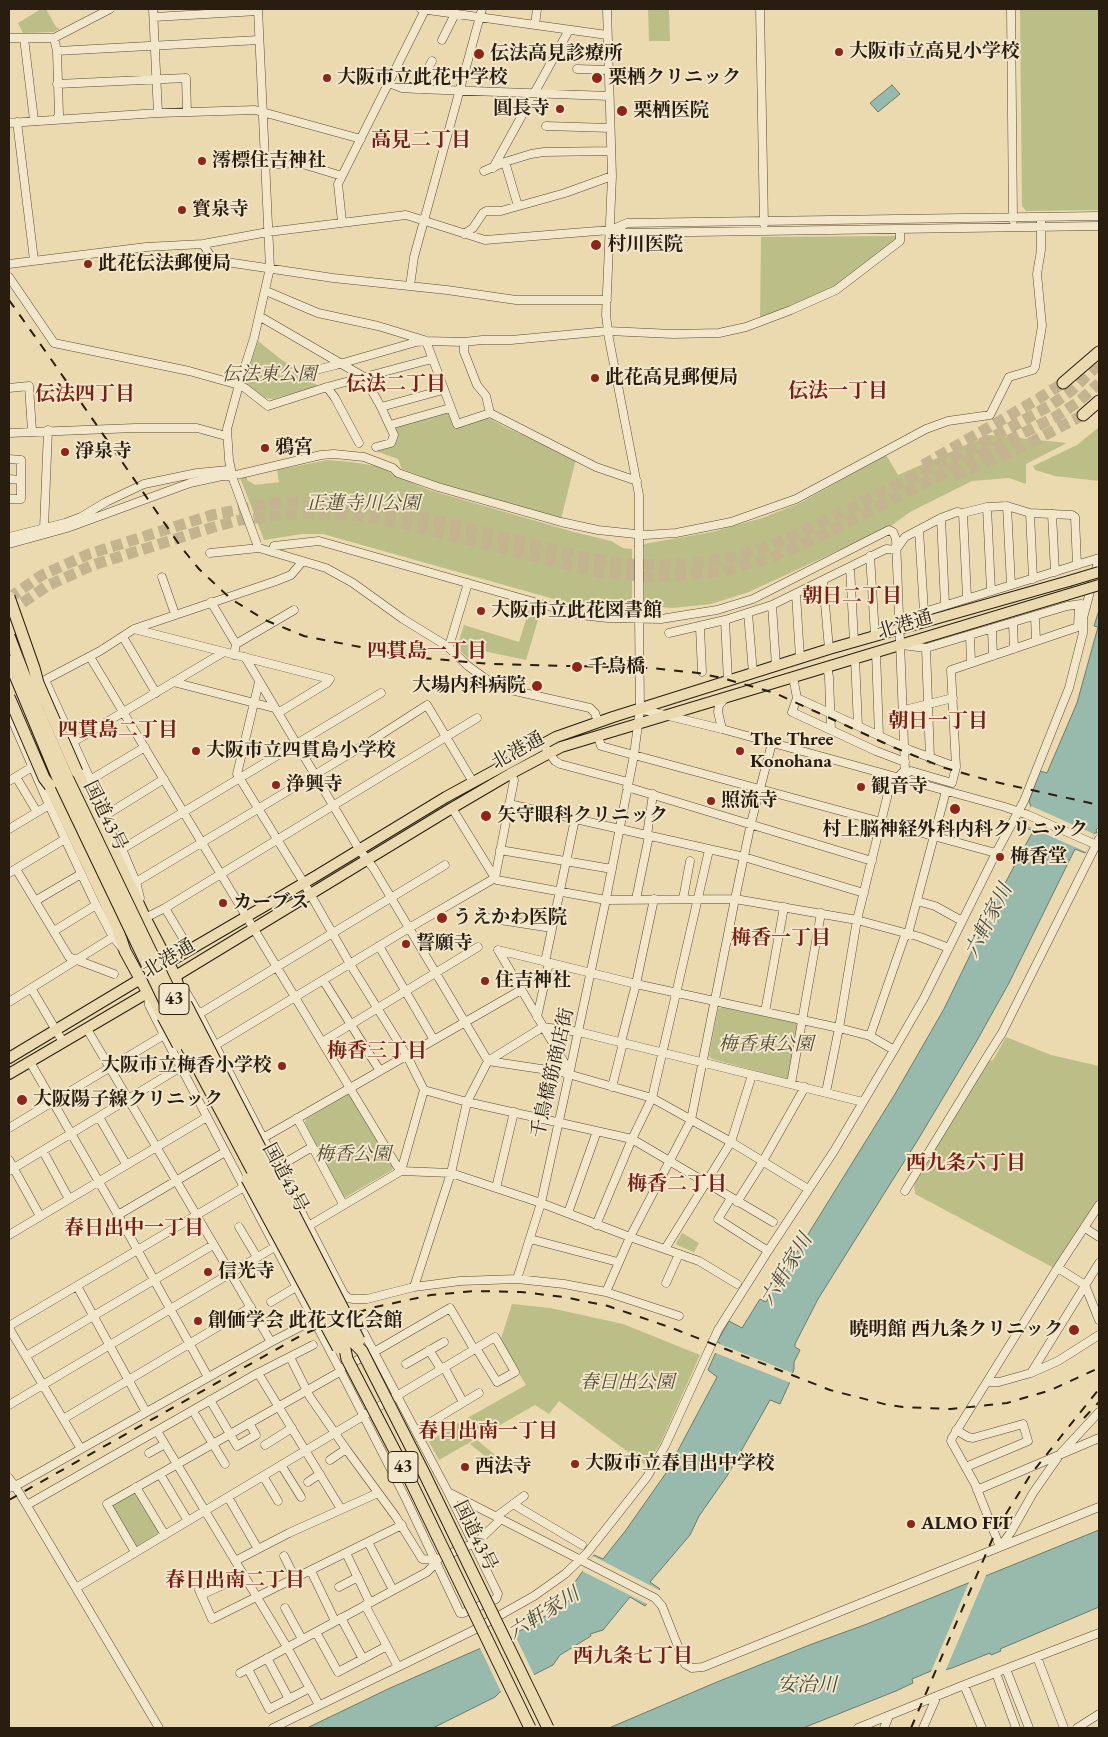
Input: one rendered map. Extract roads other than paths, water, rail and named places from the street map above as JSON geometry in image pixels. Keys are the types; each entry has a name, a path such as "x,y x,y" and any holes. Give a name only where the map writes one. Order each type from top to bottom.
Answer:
{"highway":[{"path":"1062,383 1099,352"},
{"path":"1083,415 1099,401"},
{"name":"43","path":"9,597 34,668 77,772 145,918 175,976"},
{"path":"9,621 29,670 41,682"},
{"name":"国道43号","path":"9,636 36,706 67,777 190,1033 351,1340 362,1351 429,1482 548,1728"},
{"name":"国道43号","path":"9,661 59,781 174,1020 344,1344 347,1359 414,1489 530,1728"},
{"name":"43","path":"9,680 49,776 50,786"},
{"name":"43","path":"9,698 44,778 50,786 99,902 117,927 125,951 148,993 155,1001 274,1232 337,1347 347,1359"},
{"path":"175,976 178,989 358,1336 362,1351"}],"main road":[{"name":"北港通","path":"9,1058 246,915 542,743 598,722 854,641 899,628 910,627 1099,572"},
{"name":"北港通","path":"9,1074 310,896 452,808 548,753 598,736 1099,585"}],"street":[{"path":"9,38 54,38 110,9"},
{"path":"342,222 338,184 389,83 422,9 454,14 481,13 535,25 607,35"},
{"path":"535,25 537,9"},
{"path":"607,9 612,176 606,300 608,331 639,495 639,534"},
{"path":"760,9 763,231"},
{"path":"1011,9 1014,228"},
{"path":"158,113 153,13 258,10 270,268 254,338 239,385 226,436 232,475 258,546"},
{"path":"410,286 414,257 481,13"},
{"path":"442,40 454,14"},
{"path":"493,168 570,30"},
{"path":"24,38 34,120"},
{"path":"54,38 57,51 59,115 57,118"},
{"path":"57,51 258,40"},
{"path":"417,89 432,61"},
{"path":"577,69 608,70"},
{"path":"58,84 186,78 187,112"},
{"path":"389,83 402,88 459,92 609,96"},
{"path":"9,122 158,113 255,110 361,139"},
{"path":"18,122 34,260"},
{"path":"546,126 610,128"},
{"path":"484,171 505,162 544,152 610,151"},
{"path":"505,162 518,206"},
{"path":"266,164 300,163 342,176"},
{"path":"464,234 473,228 482,213 486,211 502,211 565,193 612,176"},
{"path":"9,264 146,247 202,244 268,232 406,215 485,240 610,230 628,233 1099,226"},
{"path":"610,230 627,224 1099,216"},
{"path":"9,544 67,528 190,483 321,455 364,457 393,468 398,473 438,487 551,520 598,530 639,534 676,533 731,522 796,499 926,429 954,420 990,415 1009,377 1033,370 1035,367 1042,326 1037,274 1041,250 1041,217"},
{"path":"303,372 416,342 511,340 608,331 682,334 719,333 750,326 836,290 900,241 900,229"},
{"path":"202,244 214,260 333,278 516,300 606,300"},
{"path":"9,277 54,343 189,371 239,385 268,406 327,387 432,359"},
{"path":"266,291 318,313 378,326 426,341"},
{"path":"259,316 364,377 381,407 394,436 391,443 376,447"},
{"path":"426,341 457,424 490,413 596,467 636,481"},
{"path":"464,342 464,352 477,385 486,396 490,413"},
{"path":"9,388 29,386 32,431"},
{"path":"327,387 335,398 358,443"},
{"path":"381,407 443,390"},
{"path":"390,425 450,408"},
{"path":"9,433 48,430 197,428 226,436"},
{"path":"44,528 48,430"},
{"path":"9,459 21,460 21,499 9,499"},
{"path":"9,537 65,524 144,484 197,473 232,475"},
{"path":"9,479 21,480"},
{"path":"1007,506 1011,585"},
{"path":"896,550 905,538 940,518 957,512 963,513 987,507 1007,506 1030,513 1072,515 1075,517 1077,565"},
{"path":"987,507 991,591"},
{"path":"963,513 967,598"},
{"path":"1030,513 1033,579"},
{"path":"1052,514 1055,572"},
{"path":"940,518 945,605"},
{"path":"272,552 274,546 319,541 580,615 661,619 732,606 753,599 889,530 895,535 904,710 905,770 890,785 857,920 826,1092"},
{"path":"920,530 924,612"},
{"name":"千鳥橋筋商店街","path":"517,1279 541,1203 570,1075 634,756 640,709 639,534"},
{"path":"210,553 258,546 302,562 326,568 353,583 403,619 447,646 468,666 493,684 502,688 590,708 595,713 598,722"},
{"path":"670,634 748,614 796,594 886,549 896,550"},
{"path":"870,556 875,635"},
{"path":"897,778 911,771 952,782 956,767 951,670 1078,628 1083,604 1099,558 924,612 899,628"},
{"path":"9,698 90,656 134,629 292,575 302,562"},
{"path":"850,567 854,641"},
{"path":"162,577 174,614"},
{"path":"823,581 828,649"},
{"path":"447,646 450,643 468,583"},
{"path":"796,594 800,658"},
{"path":"211,602 236,644 234,655"},
{"path":"772,604 776,666"},
{"path":"900,645 926,648 1083,604"},
{"path":"273,1728 472,1631 534,1596 584,1561 635,1494 665,1446 715,1337 863,1102 924,998 1033,780 1069,688 1083,634 1083,604"},
{"path":"236,644 294,610"},
{"path":"748,614 753,673"},
{"path":"1035,616 1036,641"},
{"path":"725,620 728,681"},
{"path":"1012,623 1014,649"},
{"path":"700,627 702,672"},
{"path":"134,629 330,679 276,710 173,682"},
{"path":"992,629 993,656"},
{"path":"970,635 971,663"},
{"path":"123,637 156,693"},
{"path":"926,648 930,758"},
{"path":"37,812 12,779 224,652"},
{"path":"876,652 879,736"},
{"path":"90,656 397,1166 402,1170"},
{"path":"245,658 488,1061"},
{"path":"855,658 858,726"},
{"path":"827,667 831,730"},
{"path":"793,677 797,698 792,712 876,751 905,762"},
{"path":"41,682 122,849 136,882 145,918 165,908 478,718"},
{"path":"259,682 238,774 304,883 350,964 407,1056 424,1090 402,1170"},
{"path":"122,849 381,693"},
{"path":"722,729 718,712 719,705 726,697"},
{"path":"797,698 905,748 956,767"},
{"path":"904,710 953,698"},
{"path":"136,882 371,741 427,705 472,782"},
{"path":"640,709 722,729 1018,811 1096,843 1002,1033 905,1191"},
{"path":"9,713 81,874 99,902 113,938 125,951"},
{"path":"598,736 601,746 634,756 996,853"},
{"path":"542,743 548,753 560,764 872,861"},
{"path":"606,1292 630,1237 691,1120 751,823 772,743"},
{"path":"90,780 145,747"},
{"path":"495,878 514,780 510,774"},
{"path":"106,815 164,779"},
{"path":"870,1036 904,938 908,934 946,791"},
{"path":"636,899 648,836 653,794"},
{"path":"509,804 744,857 864,893"},
{"path":"9,830 49,805"},
{"path":"452,808 495,878"},
{"path":"537,1017 552,928 575,819"},
{"path":"65,839 12,871 35,901 69,957 114,974"},
{"path":"500,850 612,869"},
{"path":"596,1225 632,1139 652,1098 709,850"},
{"path":"683,899 690,861"},
{"path":"198,1014 445,864"},
{"path":"35,901 81,874"},
{"path":"214,1046 495,878 606,900 735,899 857,920 949,948"},
{"path":"612,1087 654,899"},
{"path":"916,901 935,906 962,921"},
{"path":"54,931 99,902"},
{"path":"765,1012 784,907"},
{"path":"165,908 190,950"},
{"path":"791,1084 821,913"},
{"path":"487,918 552,928"},
{"path":"9,1002 113,938"},
{"path":"379,946 434,1040"},
{"path":"322,1042 478,946"},
{"path":"570,1075 498,950 636,984 839,1028 870,1036 894,1050"},
{"path":"175,976 198,1014 344,1294 353,1299 367,1299 414,1287 460,1281 517,1279 564,1284 606,1292 678,1316"},
{"path":"323,980 380,1071"},
{"path":"31,988 63,1042"},
{"path":"263,1138 521,990"},
{"path":"148,993 149,1004 164,1036 406,1499 460,1613 481,1606 496,1599 498,1594 443,1482 364,1333"},
{"path":"414,1287 451,1173 467,1102 488,1061 543,1027 579,1032 622,1042 863,1102"},
{"path":"87,1029 271,1342"},
{"path":"9,1128 164,1036"},
{"path":"488,1061 561,1072 652,1098 731,1142 808,1189"},
{"path":"30,1062 208,1377"},
{"path":"11,1170 181,1067"},
{"path":"665,1249 731,1142 752,1075"},
{"path":"768,1251 718,1219 763,1161 805,1088"},
{"path":"424,1090 467,1102 632,1139 773,1222"},
{"path":"496,1188 514,1112"},
{"path":"9,1235 207,1116"},
{"path":"99,1117 126,1164"},
{"path":"297,1118 343,1204"},
{"path":"568,1214 597,1131"},
{"path":"278,1167 312,1147"},
{"path":"43,1151 69,1199"},
{"path":"118,1215 225,1152"},
{"path":"9,1160 11,1170 40,1216"},
{"path":"9,1405 402,1170 451,1173 541,1203 596,1225 699,1261 737,1284"},
{"path":"81,1449 9,1327 244,1187"},
{"path":"1000,1548 977,1490 951,1441 956,1430 1099,1205"},
{"path":"240,1227 257,1257"},
{"path":"1085,1228 1099,1238"},
{"path":"530,1239 618,1262"},
{"path":"26,1356 213,1245"},
{"path":"666,1283 679,1254"},
{"path":"1031,1372 1099,1263"},
{"path":"1058,1268 1085,1285 1099,1320"},
{"path":"271,1302 332,1271"},
{"path":"77,1286 146,1412"},
{"path":"63,1419 251,1307"},
{"path":"76,1588 475,1348 495,1337 515,1372 497,1382 475,1348 450,1308 107,1504 135,1552"},
{"path":"11,1487 302,1326"},
{"path":"988,1382 1000,1382 1058,1361 1099,1335"},
{"path":"406,1364 444,1342"},
{"path":"26,1505 210,1400 313,1345"},
{"path":"429,1350 463,1402"},
{"path":"290,1357 307,1390 335,1433 402,1525 422,1559 435,1560 474,1544 499,1517 524,1496"},
{"path":"258,1374 341,1509"},
{"path":"416,1431 479,1393"},
{"path":"210,1400 237,1446 256,1435 249,1423"},
{"path":"1000,1548 1033,1493 1061,1453 1099,1412"},
{"path":"196,1416 225,1464"},
{"path":"956,1430 973,1438 1023,1424 1028,1441 966,1467"},
{"path":"265,1445 292,1428"},
{"path":"157,1431 288,1647 320,1705"},
{"path":"977,1490 1099,1438"},
{"path":"149,1453 165,1444"},
{"path":"330,1460 346,1449"},
{"path":"281,1465 301,1497"},
{"path":"160,1474 188,1521"},
{"path":"308,1482 320,1474"},
{"path":"263,1476 278,1501"},
{"path":"9,1478 11,1487 26,1505 160,1728"},
{"path":"406,1499 443,1482"},
{"path":"136,1487 165,1535"},
{"path":"448,1492 655,1598 662,1606 685,1664 690,1668 697,1669 1099,1507"},
{"path":"236,1561 341,1509 378,1493"},
{"path":"228,1497 258,1549"},
{"path":"513,1504 582,1545"},
{"path":"396,1517 410,1510"},
{"path":"223,1585 200,1593 212,1619 402,1525"},
{"path":"414,1544 424,1539"},
{"path":"368,1542 393,1590"},
{"path":"346,1553 398,1667"},
{"path":"284,1556 295,1578"},
{"path":"240,1674 427,1572 435,1560"},
{"path":"311,1571 338,1620 363,1659"},
{"path":"339,1587 358,1577"},
{"path":"285,1608 302,1639"},
{"path":"316,1632 338,1672 387,1646"},
{"path":"858,1728 1099,1633"},
{"path":"1037,1657 1064,1728"},
{"path":"267,1658 289,1699"},
{"path":"248,1669 270,1709 310,1688"},
{"path":"1006,1669 1029,1728"},
{"path":"996,1673 1016,1728"},
{"path":"964,1685 982,1728"},
{"path":"923,1728 937,1696"},
{"path":"1077,1728 1099,1714"},
{"path":"884,1728 889,1716"}],"water":[{"path":"892,85 900,94 878,112 870,103"},
{"name":"六軒家川","path":"1099,610 1099,827 1096,830 1097,833 1094,833 1085,853 1075,849 1009,983 975,1044 919,1138 818,1299 795,1344 795,1347 800,1350 780,1404 770,1400 727,1476 699,1516 690,1535 650,1582 660,1589 645,1606 630,1597 603,1630 590,1634 591,1636 560,1655 553,1665 433,1728 307,1728 388,1689 524,1629 568,1602 573,1585 594,1555 603,1559 626,1530 666,1473 717,1377 708,1370 720,1343 717,1342 729,1321 742,1328 760,1299 766,1302 895,1094 944,1009 1002,889 1033,831 1024,827 1031,807 1029,801 1040,771 1047,773 1077,703 1098,627 1094,626"},
{"name":"安治川","path":"1099,1530 1099,1607 1000,1649 1001,1651 991,1655 990,1653 945,1670 943,1666 912,1679 913,1683 896,1691 803,1728 609,1728 717,1682 867,1624"}],"tunnel":[{"path":"9,598 42,575 89,554 212,515 288,502 340,503 402,512 578,556 626,564 672,565 719,560 745,554 791,537 986,441 1051,405 1071,391 1099,364"},
{"path":"923,465 1063,383"},
{"path":"9,612 47,586 93,565 240,520 289,514 314,513 363,516 401,523 601,572 648,577 724,571 773,557 814,539 1057,416 1078,402 1099,383"},
{"path":"954,476 1026,445 1083,415"}],"railway":[{"path":"9,300 181,547 199,569 231,599 265,620 304,636 411,657 491,664 651,668 698,673 722,678 775,693 893,747 945,768 991,781 1099,805"},
{"path":"9,1500 300,1336 336,1320 371,1308 431,1295 475,1291 521,1292 564,1297 608,1306 672,1328 830,1390 903,1407 951,1409 1007,1403 1051,1390 1099,1368"},
{"path":"911,1728 992,1540 1004,1517 1031,1474 1099,1389"},
{"path":"1084,1418 1099,1402"}],"place":[{"name":"大阪市立高見小学校","path":"839,52"},
{"name":"伝法高見診療所","path":"479,54"},
{"name":"大阪市立此花中学校","path":"327,78"},
{"name":"栗栖クリニック","path":"597,78"},
{"name":"圓長寺","path":"560,109"},
{"name":"栗栖医院","path":"622,111"},
{"name":"澪標住吉神社","path":"202,161"},
{"name":"寳泉寺","path":"182,210"},
{"name":"村川医院","path":"596,245"},
{"name":"此花伝法郵便局","path":"88,264"},
{"name":"此花高見郵便局","path":"595,378"},
{"name":"鴉宮","path":"265,448"},
{"name":"淨泉寺","path":"65,452"},
{"name":"大阪市立此花図書館","path":"481,611"},
{"name":"千鳥橋","path":"577,667"},
{"name":"大場内科病院","path":"537,686"},
{"name":"大阪市立四貫島小学校","path":"196,751"},
{"name":"The Three Konohana","path":"740,751"},
{"name":"浄興寺","path":"276,785"},
{"name":"観音寺","path":"861,787"},
{"name":"照流寺","path":"711,801"},
{"name":"村上脳神経外科内科クリニック","path":"955,809"},
{"name":"矢守眼科クリニック","path":"486,816"},
{"name":"梅香堂","path":"1000,857"},
{"name":"カーブス","path":"223,903"},
{"name":"うえかわ医院","path":"442,918"},
{"name":"誓願寺","path":"406,944"},
{"name":"住吉神社","path":"485,981"},
{"name":"大阪市立梅香小学校","path":"282,1066"},
{"name":"大阪陽子線クリニック","path":"22,1100"},
{"name":"信光寺","path":"208,1272"},
{"name":"創価学会 此花文化会館","path":"198,1321"},
{"name":"暁明館 西九条クリニック","path":"1074,1330"},
{"name":"大阪市立春日出中学校","path":"575,1464"},
{"name":"西法寺","path":"465,1467"},
{"name":"ALMO FIT","path":"911,1524"}],"district":[{"name":"高見二丁目","path":"421,141"},
{"name":"伝法二丁目","path":"396,385"},
{"name":"伝法一丁目","path":"838,392"},
{"name":"伝法四丁目","path":"85,395"},
{"name":"朝日二丁目","path":"852,597"},
{"name":"四貫島一丁目","path":"427,652"},
{"name":"朝日一丁目","path":"938,722"},
{"name":"四貫島二丁目","path":"118,731"},
{"name":"梅香一丁目","path":"781,939"},
{"name":"梅香三丁目","path":"377,1052"},
{"name":"西九条六丁目","path":"966,1164"},
{"name":"梅香二丁目","path":"677,1185"},
{"name":"春日出中一丁目","path":"134,1229"},
{"name":"春日出南一丁目","path":"488,1432"},
{"name":"春日出南二丁目","path":"235,1581"},
{"name":"西九条七丁目","path":"633,1657"}],"park label":[{"name":"伝法東公園","path":"269,375"},
{"name":"正蓮寺川公園","path":"363,504"},
{"name":"梅香東公園","path":"766,1045"},
{"name":"梅香公園","path":"353,1155"},
{"name":"春日出公園","path":"627,1383"}]}
